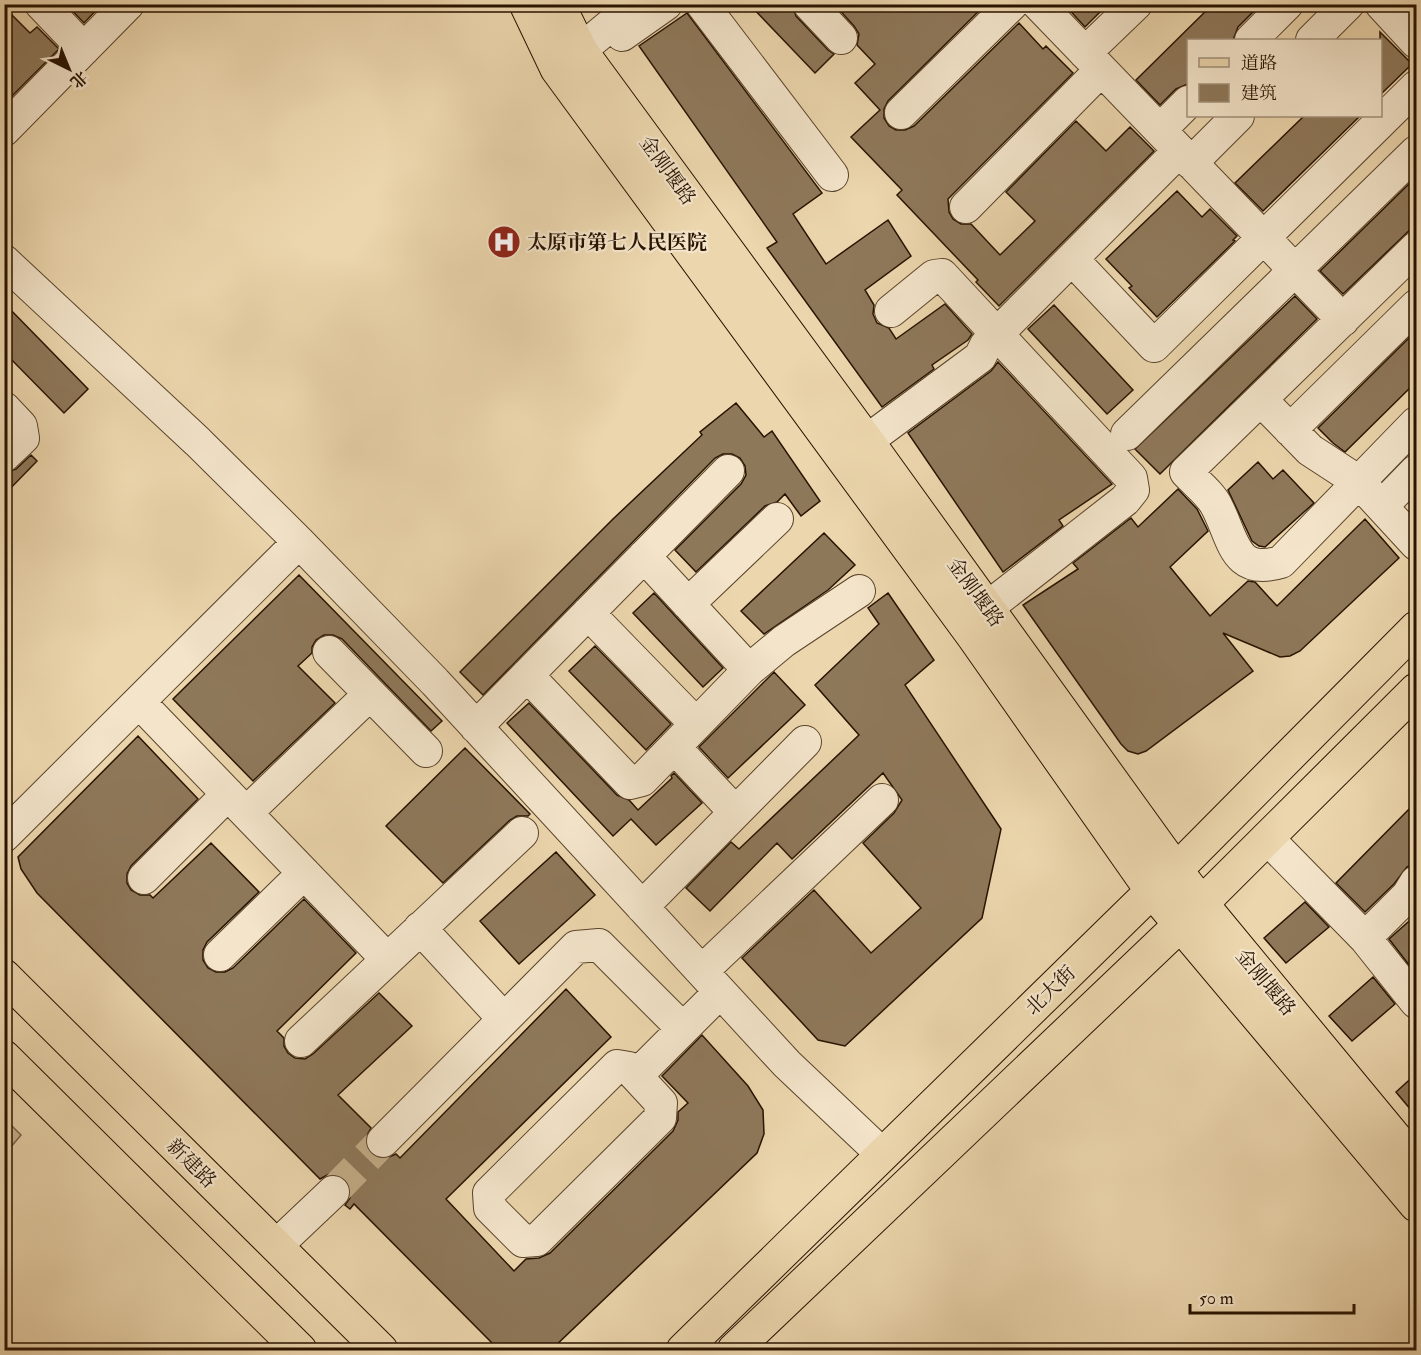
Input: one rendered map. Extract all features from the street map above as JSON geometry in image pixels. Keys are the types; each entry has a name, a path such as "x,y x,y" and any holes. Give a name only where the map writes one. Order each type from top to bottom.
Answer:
{"main road":[{"path":"526,4 855,450 973,636 1164,880"},
{"path":"558,4 569,60"},
{"name":"金刚堰路","path":"855,450 987,608 1164,880 1190,914 1416,1163"},
{"name":"北大街","path":"683,1350 1164,880 1416,628"},
{"path":"734,1350 1190,914 1416,690"},
{"path":"1190,914 1416,1205"},
{"name":"新建路","path":"4,976 381,1350"},
{"path":"4,1057 300,1350"}],"street":[{"path":"41,4 84,49"},
{"path":"4,130 128,4"},
{"path":"569,60 636,4"},
{"path":"569,60 615,40 666,4"},
{"path":"702,4 832,175"},
{"path":"809,4 841,38"},
{"path":"902,113 1012,4"},
{"path":"1038,4 1343,320"},
{"path":"966,207 1093,62 1136,4"},
{"path":"1252,39 1287,4"},
{"path":"1313,39 1348,4"},
{"path":"1381,4 1416,42"},
{"path":"1072,260 1154,346 1416,87"},
{"path":"1177,148 1187,106"},
{"path":"855,450 980,357 986,345 1072,260 1177,148 1236,117"},
{"path":"1127,434 1416,152"},
{"path":"1416,248 1186,472 1216,504 1235,548 1244,560 1256,566 1270,566 1281,562 1416,423"},
{"path":"4,261 198,442 299,542 476,727 787,1064 882,1154"},
{"path":"891,311 934,276 942,275 1131,478 1133,490 1125,500 987,608"},
{"path":"1290,430 1416,306"},
{"path":"1261,400 1310,450 1359,482 1416,544"},
{"path":"4,408 21,426 23,438 4,456"},
{"path":"476,727 728,471"},
{"path":"1382,506 1416,471"},
{"path":"688,604 777,519"},
{"path":"4,836 299,542"},
{"path":"644,556 749,670"},
{"path":"527,675 630,783 642,780 749,670 784,641 859,591"},
{"path":"588,613 696,724"},
{"path":"329,652 426,751"},
{"path":"144,878 370,694"},
{"path":"139,702 387,959"},
{"path":"642,907 805,742"},
{"path":"674,747 735,812"},
{"path":"636,1076 683,1029 711,981 882,800"},
{"path":"301,1041 522,833"},
{"path":"1267,838 1365,938 1416,1002"},
{"path":"220,955 304,873"},
{"path":"1365,938 1408,895 1416,882"},
{"path":"420,928 504,1019"},
{"path":"383,1141 576,947 599,945 683,1029"},
{"path":"617,1066 629,1068 636,1076 661,1103 660,1118 537,1240 523,1241 490,1208 489,1193 617,1066"},
{"path":"276,1246 333,1192"}],"shaded area":[{"path":"5,1119 21,1135 5,1154"}],"building":[{"path":"66,4 102,4 84,23"},
{"path":"749,4 792,4 796,16 834,54 815,73"},
{"path":"834,4 986,4 888,101 884,109 884,118 889,126 896,130 905,130 914,126 1019,23 1043,49 1046,46 1073,73 948,199 949,212 953,219 961,224 971,224 1000,255 1035,221 1006,192 1076,121 1106,151 1130,127 1154,151 999,306 976,282 978,280 897,195 902,190 851,137 880,110 855,83 875,64 857,45 859,34"},
{"path":"1064,4 1108,4 1085,27"},
{"path":"1213,4 1261,4 1238,27 1233,39 1187,39 1187,84 1176,89 1160,105 1136,80"},
{"path":"4,7 30,33 37,27 59,49 4,104"},
{"path":"687,13 822,193 793,214 826,264 888,220 911,256 865,290 874,305 873,314 877,323 889,328 896,339 945,304 972,334 968,340 932,365 934,369 882,407 767,248 777,242 639,46"},
{"path":"1380,32 1412,64 1382,93 1382,39 1380,39"},
{"path":"1303,117 1359,117 1263,211 1235,183"},
{"path":"1416,177 1416,224 1343,294 1320,271"},
{"path":"1177,191 1202,217 1210,209 1237,236 1233,240 1235,241 1157,317 1129,288 1132,286 1106,259"},
{"path":"1295,296 1317,319 1160,474 1135,449"},
{"path":"4,303 88,389 64,413 4,352"},
{"path":"1054,305 1133,390 1107,414 1028,329"},
{"path":"1416,331 1416,382 1345,452 1318,428"},
{"path":"998,362 1112,484 1059,520 1063,526 1003,572 908,433 991,371"},
{"path":"736,403 764,437 772,431 820,501 801,516 785,494 777,502 765,506 696,572 675,550 741,484 746,475 745,466 740,458 732,454 723,454 715,458 483,695 460,672 613,519 702,435 700,432"},
{"path":"31,455 37,461 4,495 4,473 16,469"},
{"path":"1258,462 1273,479 1283,470 1314,503 1265,547 1252,541 1228,490"},
{"path":"1178,489 1197,509 1208,531 1170,567 1210,616 1248,581 1255,582 1277,606 1365,519 1399,558 1300,651 1290,656 1280,657 1223,633 1253,671 1146,751 1138,754 1128,751 1121,744 1023,605 1078,569 1073,563 1131,518 1138,527"},
{"path":"824,533 855,565 828,590 764,634 741,611"},
{"path":"299,575 442,721 431,731 342,639 333,635 324,635 316,640 312,653 298,666 335,703 253,781 173,699"},
{"path":"654,593 723,668 703,687 633,613"},
{"path":"888,593 934,660 905,685 1001,829 982,918 845,1046 818,1040 742,958 814,890 871,953 921,908 863,843 894,813 902,800 883,773 792,859 777,843 710,911 686,888 731,842 739,849 859,735 815,685 879,624 868,608"},
{"path":"595,646 671,724 646,750 569,671"},
{"path":"774,672 805,705 728,778 699,747"},
{"path":"529,703 617,795 629,800 638,810 672,778 674,773 702,803 656,845 631,819 613,836 507,723"},
{"path":"138,736 198,799 131,866 127,874 127,883 131,890 153,898 211,843 259,892 207,942 203,950 203,960 208,968 216,972 225,972 233,968 304,899 356,953 277,1031 284,1038 284,1046 288,1053 295,1058 305,1059 313,1054 379,993 412,1026 338,1095 371,1128 366,1137 366,1146 371,1154 379,1158 387,1158 396,1154 400,1158 566,989 611,1037 446,1199 514,1271 526,1259 539,1258 550,1253 673,1131 678,1120 678,1112 688,1103 662,1076 702,1035 748,1086 763,1110 764,1134 757,1153 551,1350 499,1350 354,1204 350,1209 345,1205 350,1198 351,1188 346,1179 339,1175 329,1174 320,1179 37,893 21,869 18,857"},
{"path":"465,748 530,814 517,816 510,820 443,883 386,826"},
{"path":"1416,802 1416,864 1407,867 1394,884 1365,912 1336,883"},
{"path":"556,852 595,895 519,964 480,921"},
{"path":"1305,902 1329,927 1286,963 1264,938"},
{"path":"1416,915 1416,974 1389,939"},
{"path":"1373,977 1395,1004 1352,1041 1329,1016"},
{"path":"1416,1074 1416,1116 1396,1092"}],"tunnel":[{"path":"333,1192 383,1141"}],"place":[{"name":"太原市第七人民医院","path":"504,242"}]}
